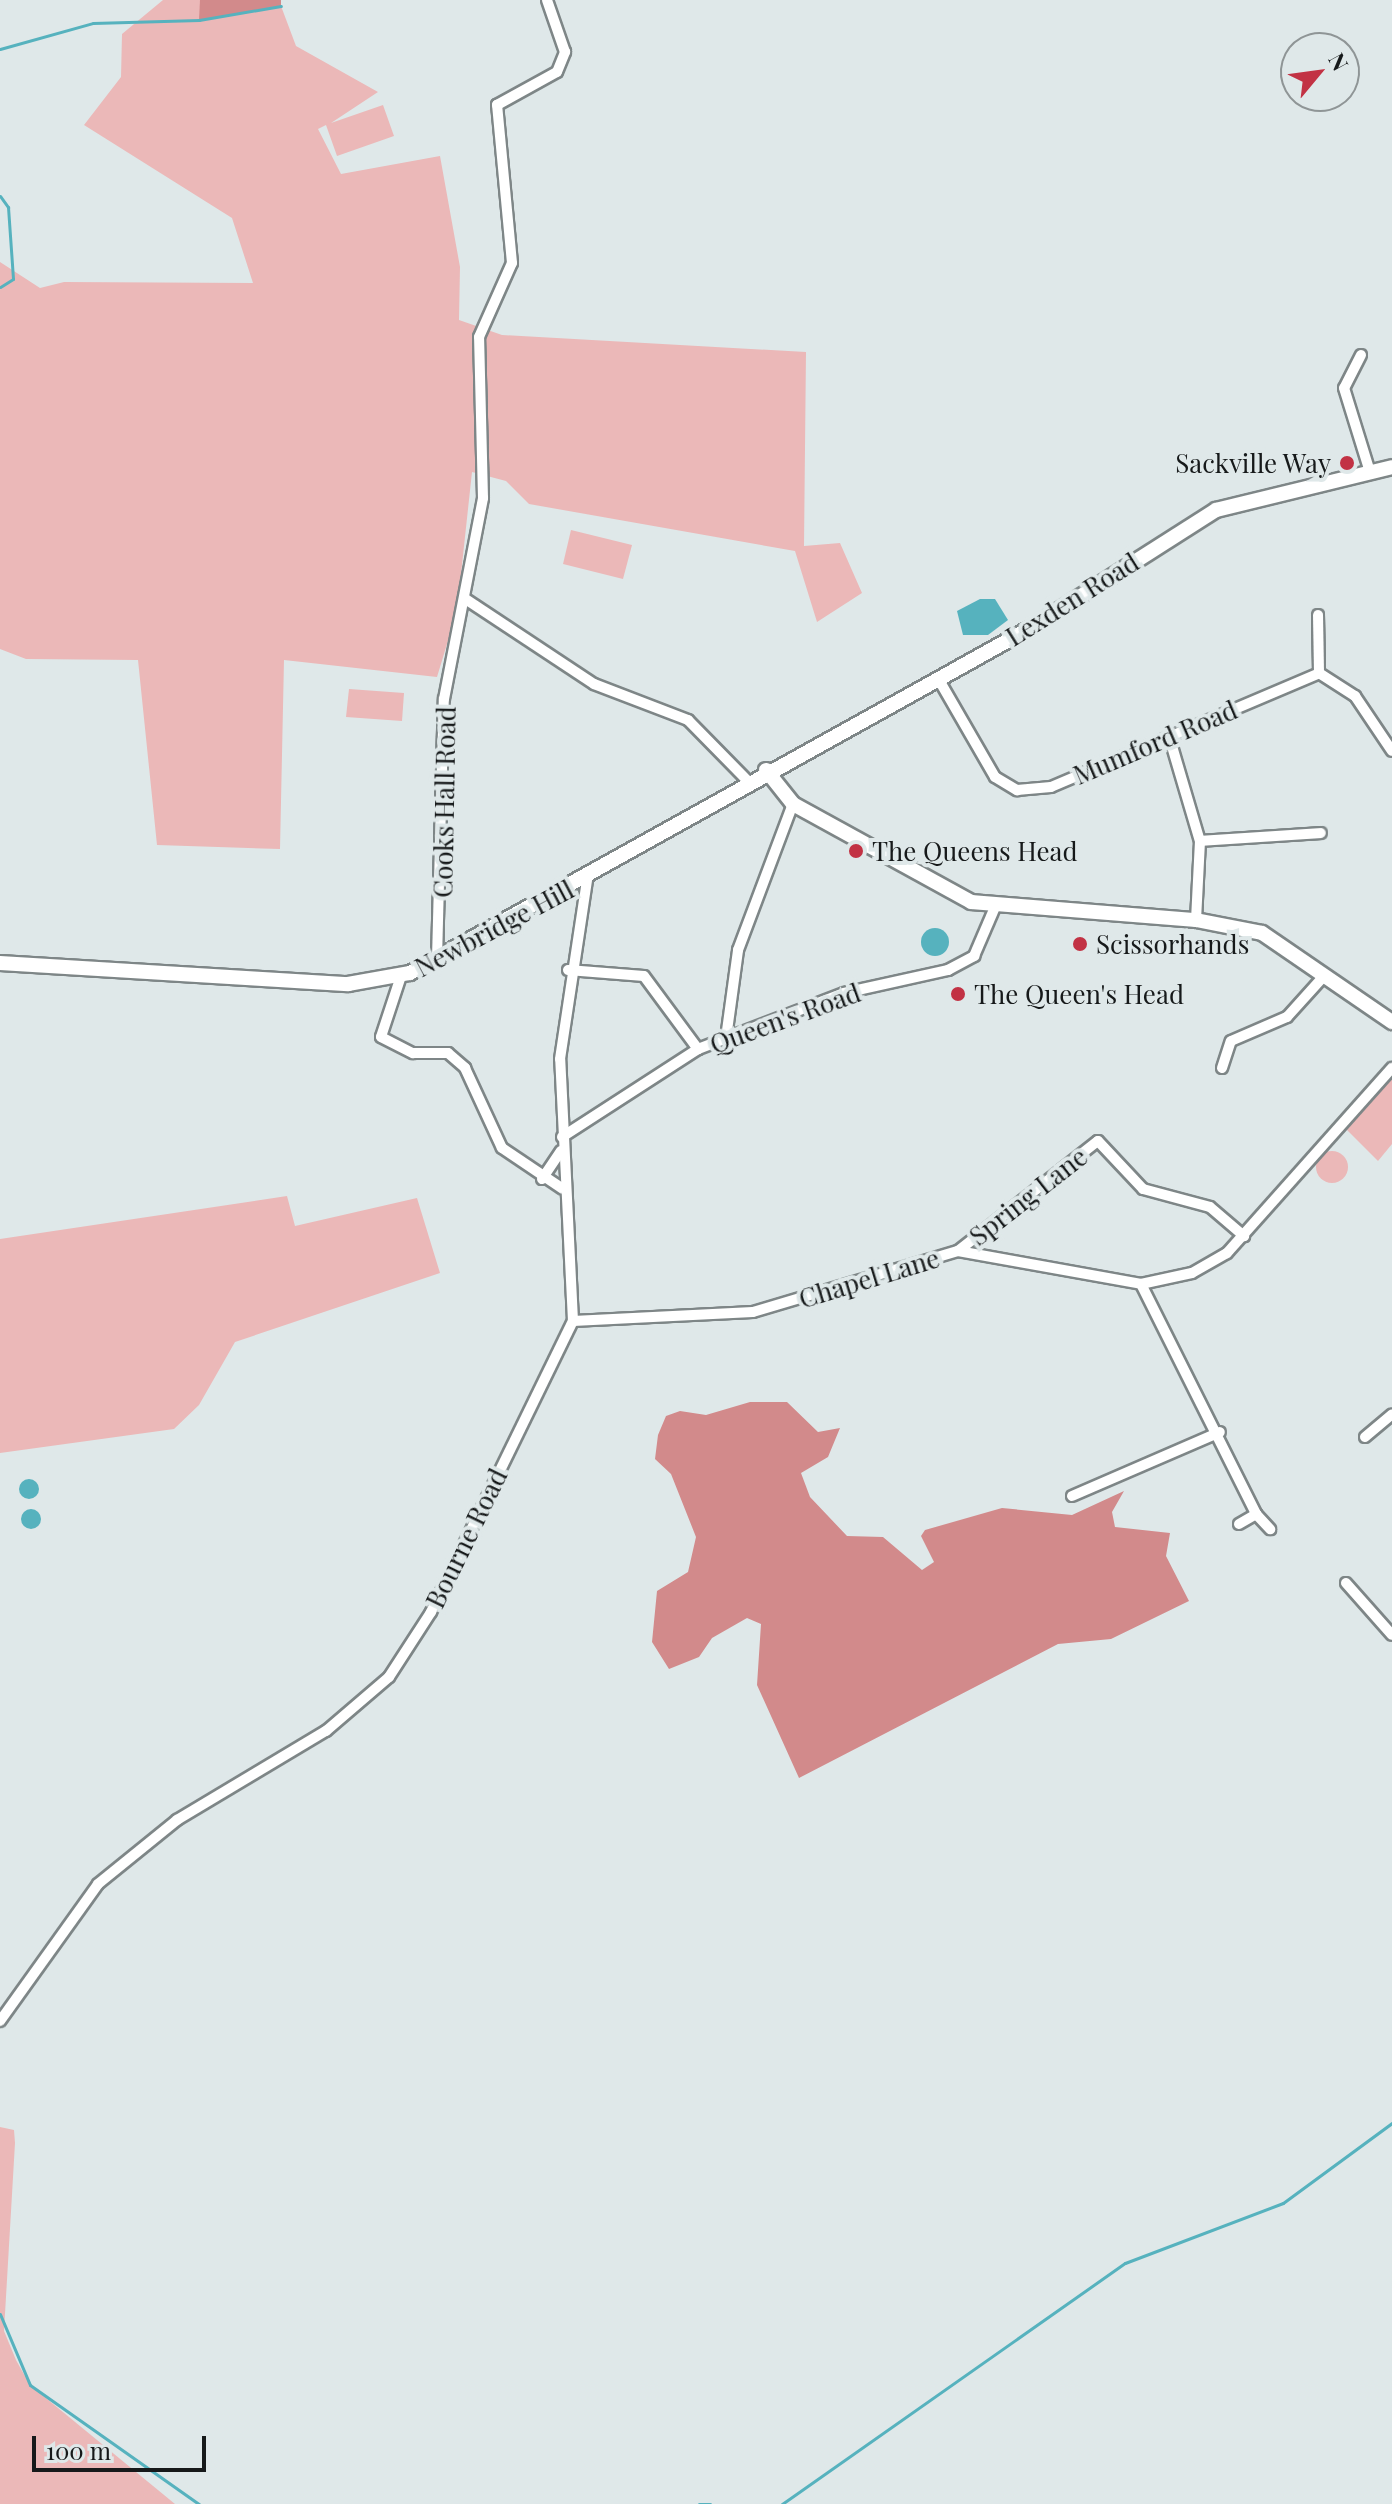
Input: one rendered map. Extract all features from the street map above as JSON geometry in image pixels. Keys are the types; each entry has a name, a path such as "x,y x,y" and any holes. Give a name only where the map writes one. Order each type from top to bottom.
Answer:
{"street":[{"name":"Cooks Hall Road","path":"437,959 444,699 467,600 483,498 479,337 512,263 497,105 557,72 565,52 547,0"},
{"path":"1361,355 1344,388 1369,469"},
{"name":"Lexden Road","path":"766,770 939,680 1216,510 1369,469 1392,467"},
{"path":"467,600 594,684 688,720 747,780"},
{"path":"1318,615 1319,673 1355,696 1392,751"},
{"name":"Mumford Road","path":"939,680 995,777 1017,790 1051,787 1319,673"},
{"path":"1169,736 1200,841 1196,920"},
{"path":"766,770 793,804 940,889 995,907 1196,920 1262,933 1392,1022"},
{"name":"Newbridge Hill","path":"0,963 348,984 401,976 587,880 766,770"},
{"path":"726,1038 738,950 793,804"},
{"path":"1200,841 1321,833"},
{"path":"573,1321 562,1137 568,970 587,880"},
{"name":"Queen's Road","path":"562,1137 698,1049 844,993 948,970 974,956 995,907"},
{"path":"568,970 644,976 698,1049"},
{"path":"1222,1068 1231,1041 1287,1017 1325,975"},
{"path":"401,976 381,1037 413,1053 448,1053 465,1068 502,1148 542,1179 563,1189"},
{"name":"Chapel Lane","path":"573,1321 753,1312 958,1251 1141,1284 1207,1267 1244,1236 1392,1068"},
{"name":"Spring Lane","path":"958,1251 1098,1141 1143,1189 1210,1207 1244,1236"},
{"path":"542,1179 562,1150"},
{"path":"1141,1284 1220,1432 1256,1514 1270,1529"},
{"name":"Bourne Road","path":"0,2021 80,1907 141,1845 326,1731 389,1677 431,1612 573,1321"},
{"path":"1365,1437 1392,1414"},
{"path":"1072,1496 1220,1432"},
{"path":"1239,1524 1256,1514"},
{"path":"1346,1583 1392,1635"}],"shaded area":[{"path":"163,0 200,0 200,19 281,6 296,46 378,92 331,123 383,105 394,136 337,156 326,125 318,129 341,174 440,156 460,267 459,320 502,335 806,352 804,546 840,543 862,593 817,622 795,551 529,504 506,481 472,472 457,611 437,677 284,660 280,849 157,845 138,660 26,659 0,649 0,262 40,288 64,282 253,283 232,218 84,125 121,77 122,34"},
{"path":"200,0 281,0 281,6 199,20"},
{"path":"571,530 632,545 623,579 563,564"},
{"path":"349,689 404,693 402,721 346,717"},
{"path":"1392,1072 1392,1144 1378,1161 1345,1128"},
{"path":"1332,1151 1343,1156 1348,1167 1343,1178 1332,1183 1321,1178 1316,1167 1321,1156"},
{"path":"287,1196 295,1226 417,1198 440,1273 235,1342 199,1405 174,1429 0,1453 0,1239"},
{"path":"750,1402 787,1402 818,1432 840,1428 828,1457 801,1473 810,1497 847,1536 883,1537 922,1570 934,1562 921,1536 925,1530 1002,1508 1072,1515 1124,1491 1112,1512 1115,1527 1170,1533 1166,1556 1189,1601 1111,1639 1058,1644 799,1778 757,1685 761,1624 747,1618 712,1638 699,1657 669,1669 652,1642 657,1591 688,1572 696,1537 671,1474 655,1459 658,1435 666,1416 680,1411 706,1415"},
{"path":"0,2127 14,2130 15,2143 4,2331 16,2360 30,2385 175,2504 0,2504"}],"water":[{"path":"980,599 995,599 1008,620 988,635 963,635 957,611"},
{"path":"935,928 945,932 949,942 945,952 935,956 925,952 921,942 925,932"},
{"path":"29,1479 36,1482 39,1489 36,1496 29,1499 22,1496 19,1489 22,1482"},
{"path":"31,1509 38,1512 41,1519 38,1526 31,1529 24,1526 21,1519 24,1512"}],"waterway":[{"path":"0,49 93,23 199,20 281,6"},
{"path":"0,196 8,207 13,279 0,287"},
{"path":"782,2504 1125,2263 1283,2203 1392,2123"},
{"path":"0,2314 30,2385 199,2504"},
{"path":"699,2504 710,2504"}],"place":[{"name":"Sackville Way","path":"1347,463"},
{"name":"The Queens Head","path":"856,851"},
{"name":"Scissorhands","path":"1080,944"},
{"name":"The Queen's Head","path":"958,994"}]}
